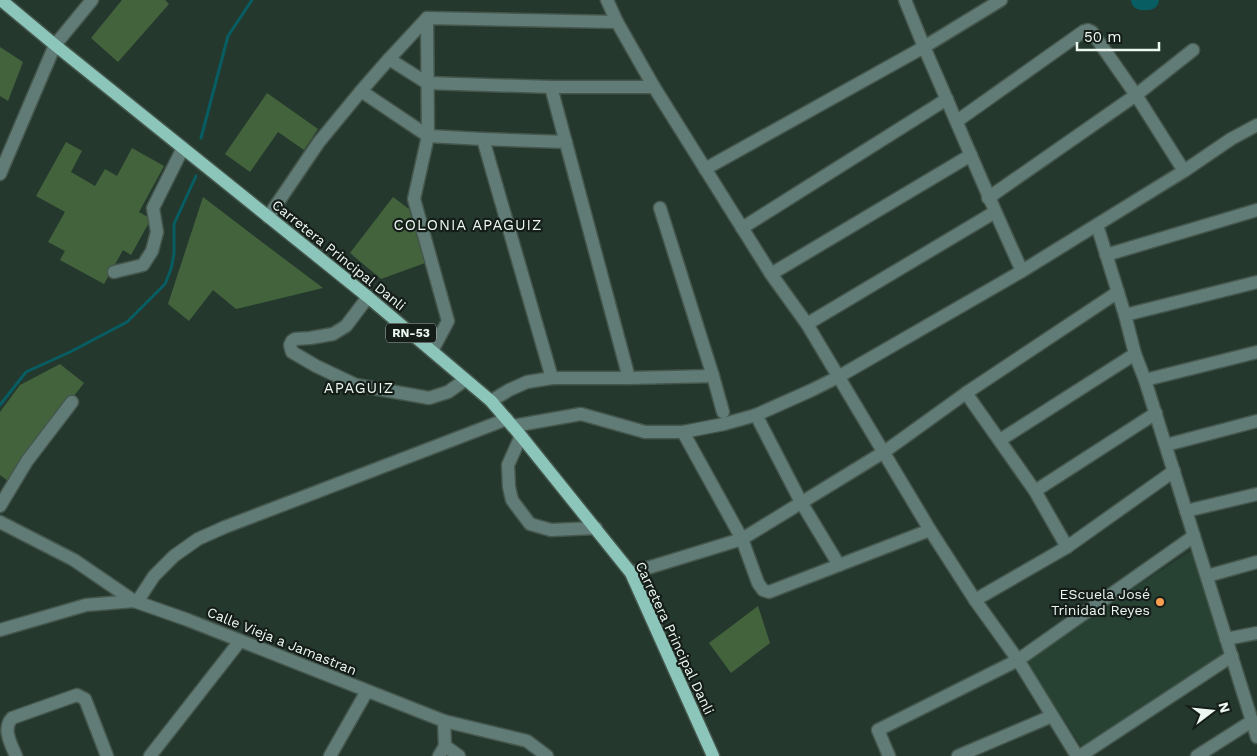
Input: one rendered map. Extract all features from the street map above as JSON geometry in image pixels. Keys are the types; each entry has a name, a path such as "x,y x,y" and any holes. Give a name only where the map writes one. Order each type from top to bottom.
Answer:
{"main road":[{"name":"Carretera Principal Danli","path":"1,0 368,297 491,401 631,573 713,756"}],"street":[{"path":"0,174 55,45 92,0"},
{"path":"607,0 617,22 654,87 771,274 807,324 930,530 975,600 1018,660 1078,756 1232,656"},
{"path":"905,0 924,48 957,120 988,198 1022,271"},
{"path":"706,169 924,48 1001,0"},
{"path":"268,217 319,142 361,91 427,18 617,22"},
{"path":"427,18 428,136 414,199 448,320 432,351"},
{"path":"957,120 1088,30 1092,32 1136,95 1184,171"},
{"path":"988,198 1136,95 1194,50"},
{"path":"389,59 427,83 551,87 654,87"},
{"path":"551,87 629,378"},
{"path":"361,91 428,136 566,142"},
{"path":"742,228 947,99"},
{"path":"0,522 74,560 136,602 154,576 174,556 198,539 225,527 514,427 581,414 645,432 683,432 724,424 756,415 838,377 1022,271 1184,171 1232,139 1257,126"},
{"path":"483,139 552,378"},
{"path":"114,272 143,265 152,250 157,232 153,208 183,148"},
{"path":"771,274 971,154"},
{"path":"660,208 723,412"},
{"path":"1106,255 1257,210"},
{"path":"807,324 995,212"},
{"path":"1097,225 1135,354 1156,413 1226,639 1252,707 1252,721 1257,737"},
{"path":"1125,315 1257,282"},
{"path":"631,573 742,539 884,452 966,393 1118,292"},
{"path":"368,297 346,326 333,334 295,339 290,345 292,352 356,385 429,398 448,392 465,380"},
{"path":"306,360 310,338"},
{"path":"1145,380 1257,352"},
{"path":"1000,440 1135,354"},
{"path":"491,401 527,382 552,378 713,376"},
{"path":"966,393 1035,491 1068,547"},
{"path":"0,506 27,461 72,402"},
{"path":"1035,491 1156,413"},
{"path":"756,415 801,502 839,566"},
{"path":"1166,445 1257,421"},
{"path":"514,427 508,465 509,487 512,500 530,524 551,530 596,528"},
{"path":"683,432 742,539 758,583 763,590 769,592 930,530"},
{"path":"975,600 1068,547 1174,471"},
{"path":"1186,512 1257,494"},
{"path":"889,756 878,730 1018,660 1194,536"},
{"path":"1207,576 1257,562"},
{"name":"Calle Vieja a Jamastran","path":"0,630 86,606 136,602 188,620 444,721 526,742 547,756"},
{"path":"1226,639 1257,633"},
{"path":"150,756 240,641"},
{"path":"330,756 367,691"},
{"path":"16,756 7,730 7,723 12,718 77,695 85,699 107,756"},
{"path":"958,756 1052,716"},
{"path":"444,721 442,753 459,756"},
{"path":"1197,756 1252,721"}],"shaded area":[{"name":"EScuela José Trinidad Reyes","path":"1191,551 1226,653 1084,750 1024,659"}],"building":[{"path":"122,0 165,0 169,4 118,62 91,38"},
{"path":"0,47 23,62 8,101 0,96"},
{"path":"267,93 318,129 304,150 278,132 250,172 225,154"},
{"path":"66,142 82,151 71,172 95,186 105,169 117,176 132,148 164,166 139,212 151,219 131,255 123,250 104,284 60,260 65,251 48,242 65,212 36,196"},
{"path":"203,197 323,288 236,309 213,290 189,321 168,304"},
{"path":"393,197 409,209 425,263 381,279 350,253"},
{"path":"60,364 84,383 8,481 0,475 0,412 20,385"},
{"path":"758,606 770,643 731,673 709,643"}],"waterway":[{"path":"201,138 228,36 252,0"},
{"path":"1141,0 1149,0"},
{"path":"0,405 26,372 70,352 127,322 165,284 174,254 174,224 196,176"}],"place":[{"name":"EScuela José Trinidad Reyes","path":"1160,602"}],"district":[{"name":"COLONIA APAGUIZ","path":"468,225"},
{"name":"APAGUIZ","path":"359,388"}]}
